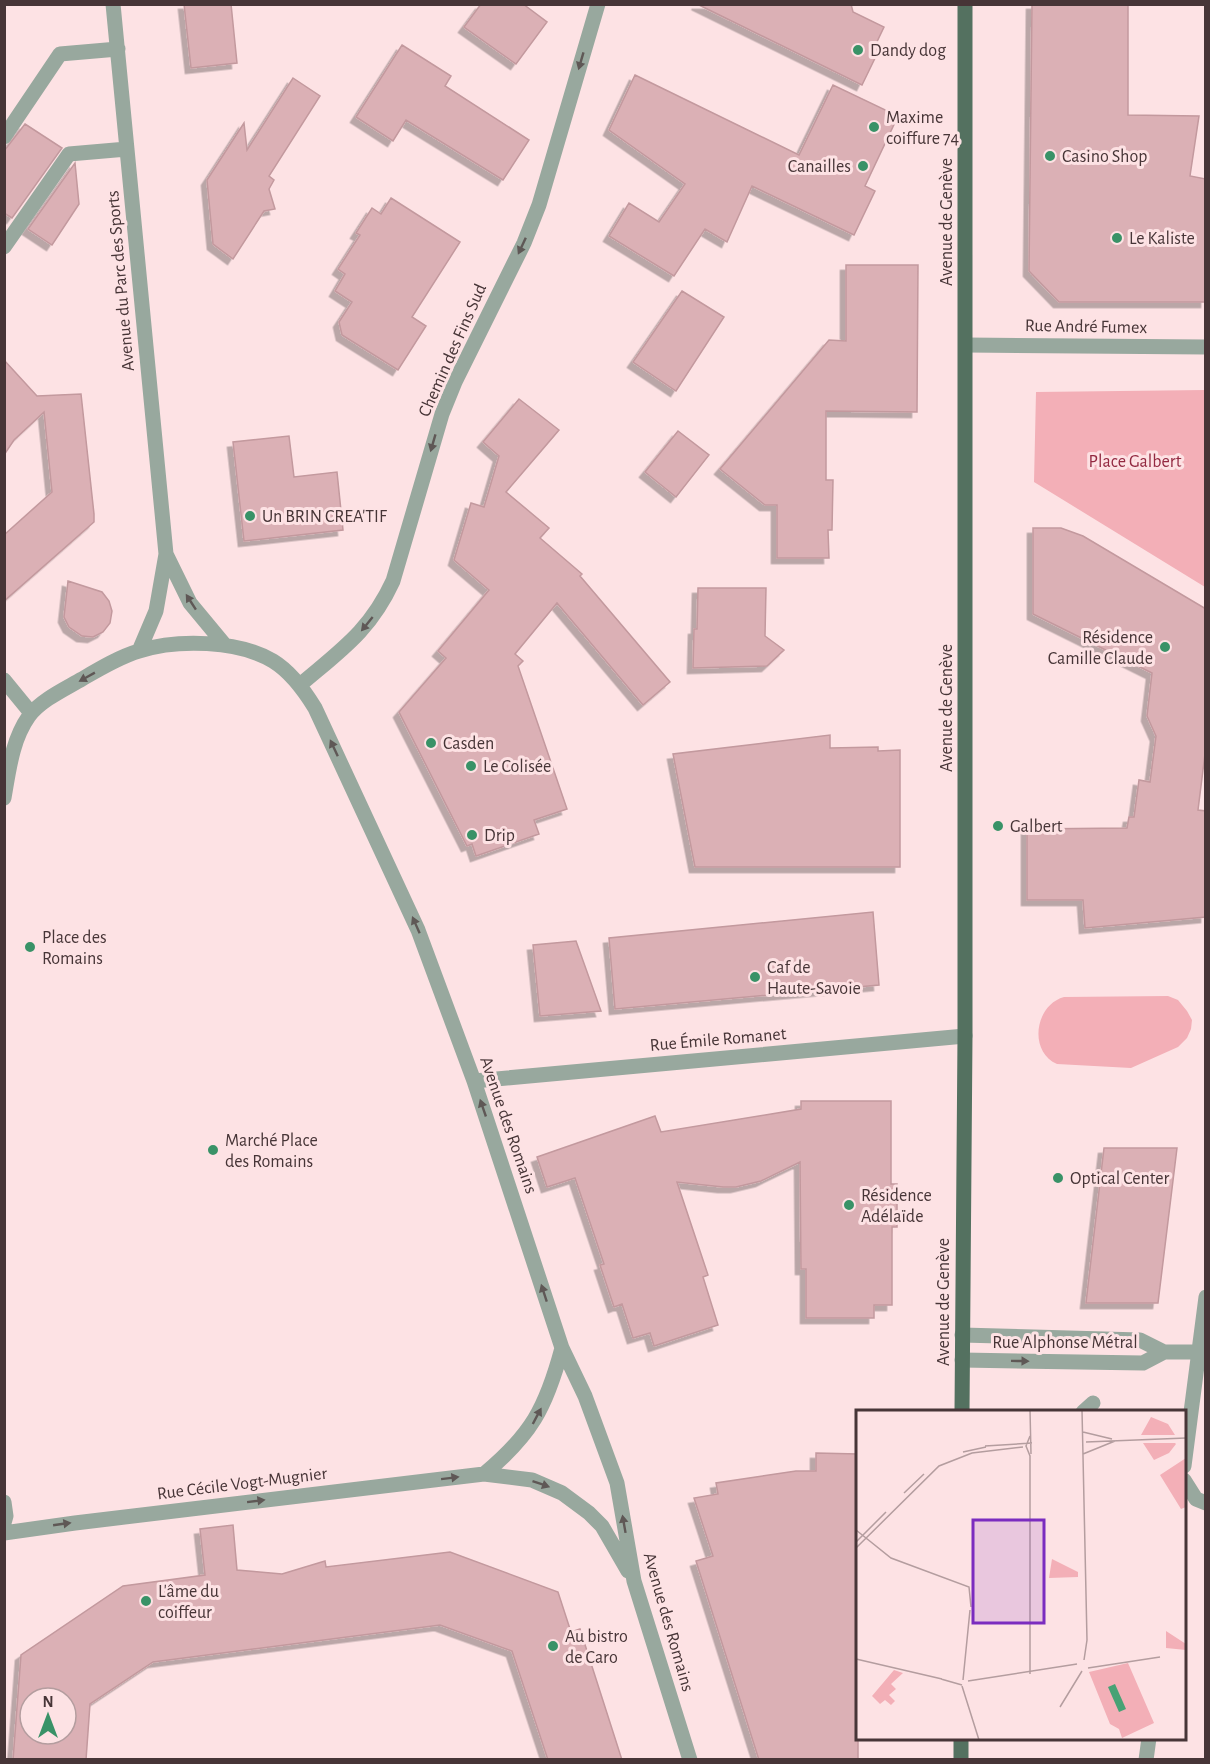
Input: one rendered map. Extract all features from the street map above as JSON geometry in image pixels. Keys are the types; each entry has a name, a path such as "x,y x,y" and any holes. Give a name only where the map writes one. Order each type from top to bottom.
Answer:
{"main road":[{"name":"Avenue de Genève","path":"962,1410 965,1036 965,4"},
{"path":"961,1740 961,1760"}],"street":[{"name":"Avenue du Parc des Sports","path":"113,4 166,554 156,611 139,651"},
{"name":"Chemin des Fins Sud","path":"300,685 354,640 382,604 393,581 442,414 455,382 524,243 539,205 598,4"},
{"path":"4,136 60,54 118,49"},
{"path":"4,247 69,154 127,149"},
{"name":"Rue André Fumex","path":"966,345 1206,347"},
{"name":"Avenue du Parc des Sports","path":"166,554 190,603 224,644"},
{"name":"Avenue des Romains","path":"31,713 66,688 139,651 177,644 224,644 272,660 300,685 315,708 418,930 474,1081 562,1348 585,1396 617,1483 634,1581 690,1760"},
{"path":"4,680 31,713 21,729 15,746 4,798"},
{"name":"Rue Émile Romanet","path":"474,1081 965,1036"},
{"path":"1186,1459 1202,1345 1206,1298"},
{"name":"Rue Alphonse Métral","path":"962,1335 1140,1340 1164,1352"},
{"name":"Rue Alphonse Métral","path":"962,1360 1143,1363 1164,1352 1202,1345"},
{"path":"484,1474 507,1455 534,1423 548,1394 562,1348"},
{"name":"Rue Cécile Vogt-Mugnier","path":"4,1533 75,1522 484,1474 531,1480 550,1486 577,1503 602,1526 634,1581"},
{"path":"1186,1482 1196,1499 1206,1503"},
{"path":"4,1502 6,1516 4,1523"},
{"path":"1146,1760 1149,1740"}],"green space":[{"name":"Place Galbert","path":"1206,390 1205,587 1034,482 1036,392"},
{"path":"1168,996 1178,1000 1192,1020 1187,1038 1178,1047 1131,1068 1057,1064 1048,1058 1042,1049 1039,1039 1041,1018 1054,1002 1064,997"}],"building":[{"path":"184,4 231,4 237,63 191,68"},
{"path":"481,4 523,4 547,22 516,64 464,27"},
{"path":"697,4 851,4 853,12 884,27 874,48 879,50 862,85"},
{"name":"Le Kaliste","path":"1032,4 1128,4 1128,115 1199,116 1190,176 1206,179 1206,302 1059,302 1029,271"},
{"path":"402,45 451,76 445,86 529,140 503,180 406,120 393,141 356,117"},
{"path":"635,75 799,155 833,85 898,116 865,186 875,191 854,235 752,186 727,242 705,229 674,276 609,236 629,203 659,222 685,184 609,130"},
{"path":"293,78 320,96 269,176 274,180 269,189 275,209 264,211 233,259 213,244 207,180 244,123 247,150"},
{"path":"25,124 62,148 12,218 4,213 4,151"},
{"path":"75,163 79,204 52,245 28,229"},
{"path":"391,198 460,242 412,317 426,326 398,370 342,335 339,322 352,302 335,291 345,274 338,269 360,235 356,233 372,208 381,214"},
{"path":"846,265 918,265 917,412 826,411 826,480 833,480 832,530 828,530 829,558 777,558 777,505 765,505 720,469 829,340 846,341"},
{"path":"682,291 724,317 676,391 633,362"},
{"path":"4,360 37,396 81,394 94,522 4,601 4,535 52,492 44,412 14,440 4,455"},
{"path":"519,399 559,430 506,492 549,528 540,538 582,574 580,576 670,682 643,705 557,603 515,654 523,661 518,666 567,809 534,820 539,834 476,856 472,844 467,846 399,712 446,658 438,651 489,590 454,560 471,503 484,507 499,456 483,442"},
{"path":"678,431 709,455 676,497 645,472"},
{"path":"289,436 294,477 337,472 343,530 244,541 233,442"},
{"path":"1033,528 1061,528 1083,536 1206,609 1206,746 1198,810 1206,811 1206,917 1085,928 1083,900 1027,900 1027,829 1127,828 1129,817 1134,817 1139,780 1150,782 1156,736 1147,716 1152,673 1033,614"},
{"path":"68,581 102,592 109,601 112,611 110,623 103,632 93,637 82,636 69,627 64,617"},
{"path":"698,588 766,588 765,636 784,650 767,666 693,668"},
{"path":"830,735 830,748 878,747 878,751 900,750 900,867 695,867 673,754"},
{"path":"873,912 879,985 615,1009 609,938"},
{"path":"576,941 601,1011 540,1016 533,945"},
{"name":"Résidence Adélaïde","path":"801,1101 891,1101 891,1184 897,1184 897,1227 892,1227 892,1305 874,1305 874,1318 806,1318 806,1269 801,1269 800,1162 761,1181 736,1187 677,1182 708,1275 703,1277 718,1325 654,1346 650,1333 633,1338 622,1304 614,1307 600,1265 604,1264 575,1178 547,1187 537,1157 655,1116 661,1132 801,1109"},
{"path":"1104,1148 1177,1148 1158,1303 1086,1303"},
{"path":"816,1453 856,1454 856,1740 858,1740 858,1760 759,1760 696,1561 713,1556 694,1498 718,1494 716,1483 796,1471 816,1471"},
{"path":"233,1525 237,1570 282,1574 325,1561 326,1567 450,1552 558,1592 571,1632 580,1629 622,1760 548,1760 512,1651 440,1625 153,1662 90,1704 86,1760 13,1760 18,1694 18,1746 78,1746 78,1686 19,1686 21,1655 123,1586 205,1575 200,1529"}],"place":[{"name":"Dandy dog","path":"858,50"},
{"name":"Maxime coiffure 74","path":"874,127"},
{"name":"Casino Shop","path":"1050,156"},
{"name":"Canailles","path":"863,166"},
{"name":"Le Kaliste","path":"1117,238"},
{"name":"Un BRIN CREA'TIF","path":"250,516"},
{"name":"Résidence Camille Claude","path":"1165,647"},
{"name":"Casden","path":"431,743"},
{"name":"Le Colisée","path":"471,766"},
{"name":"Galbert","path":"998,826"},
{"name":"Drip","path":"472,835"},
{"name":"Place des Romains","path":"30,947"},
{"name":"Caf de Haute-Savoie","path":"755,977"},
{"name":"Marché Place des Romains","path":"213,1150"},
{"name":"Optical Center","path":"1058,1178"},
{"name":"Résidence Adélaïde","path":"849,1205"},
{"name":"L'âme du coiffeur","path":"146,1601"},
{"name":"Au bistro de Caro","path":"553,1646"}]}
